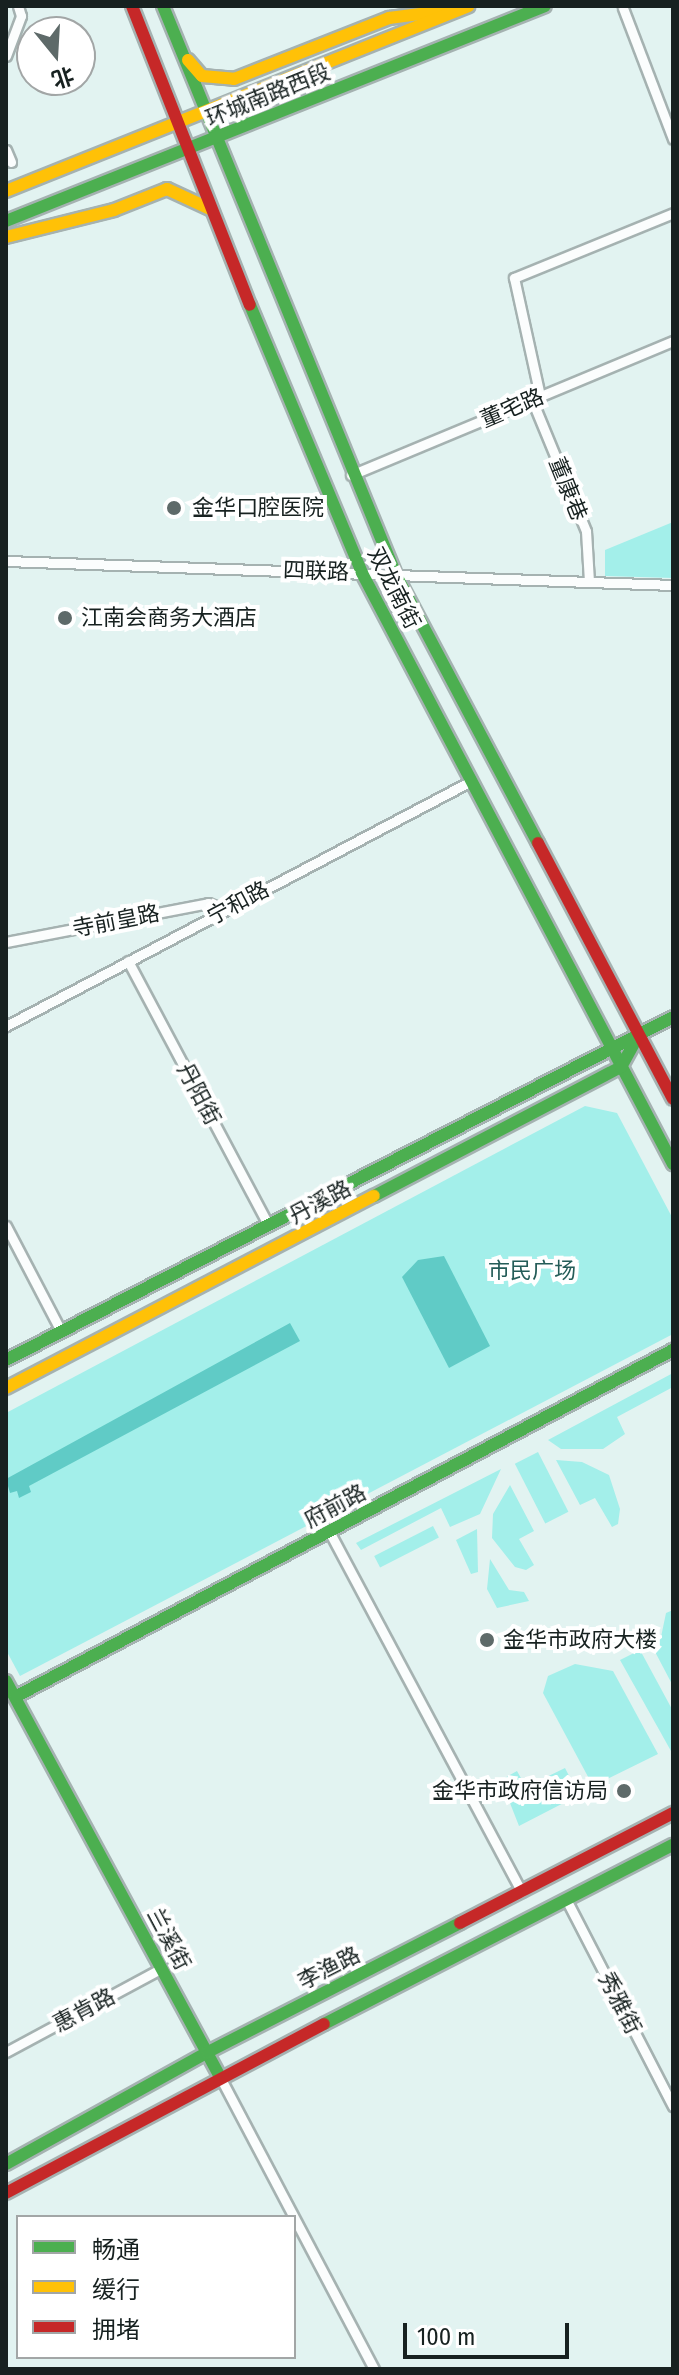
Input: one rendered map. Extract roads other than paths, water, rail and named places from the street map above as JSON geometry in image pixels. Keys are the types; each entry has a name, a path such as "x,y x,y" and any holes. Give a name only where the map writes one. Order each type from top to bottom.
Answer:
{"main road":[{"name":"双龙南街","path":"132,6 179,121 210,209 362,573 673,1164"},
{"name":"双龙南街","path":"163,6 351,475 396,575 673,1099"},
{"name":"环城南路西段","path":"6,221 545,6"},
{"name":"环城南路西段","path":"6,191 465,7"},
{"path":"183,54 202,76 234,79 389,18 465,7"},
{"path":"6,237 114,210 167,189 193,197 210,209"},
{"name":"丹溪路","path":"6,1360 673,1017"},
{"path":"621,1067 639,1035"},
{"name":"丹溪路","path":"6,1388 621,1067"},
{"name":"府前路","path":"15,1697 673,1350"},
{"name":"兰溪街","path":"6,1681 220,2077"},
{"name":"李渔路","path":"6,2164 208,2052 673,1813"},
{"path":"6,2193 220,2077 673,1845"}],"street":[{"path":"6,54 21,16 18,6"},
{"path":"623,8 673,139"},
{"path":"6,150 11,162"},
{"name":"董康巷","path":"589,582 586,531 536,398 514,278 673,213"},
{"name":"董宅路","path":"351,475 673,341"},
{"name":"四联路","path":"6,561 673,585"},
{"name":"宁和路","path":"6,1026 471,781"},
{"name":"寺前皇路","path":"6,942 208,903 225,910"},
{"name":"丹阳街","path":"128,961 269,1226"},
{"path":"6,1226 61,1331"},
{"path":"329,1531 522,1892"},
{"name":"秀雅街","path":"567,1901 673,2106"},
{"name":"惠肯路","path":"6,2052 162,1968"},
{"name":"兰溪街","path":"220,2077 293,2215"},
{"name":"兰溪街","path":"296,2221 374,2369"}],"place":[{"name":"金华口腔医院","path":"174,508"},
{"name":"江南会商务大酒店","path":"65,618"},
{"name":"金华市政府大楼","path":"487,1640"},
{"name":"金华市政府信访局","path":"624,1791"}],"park label":[{"name":"市民广场","path":"532,1271"}]}
